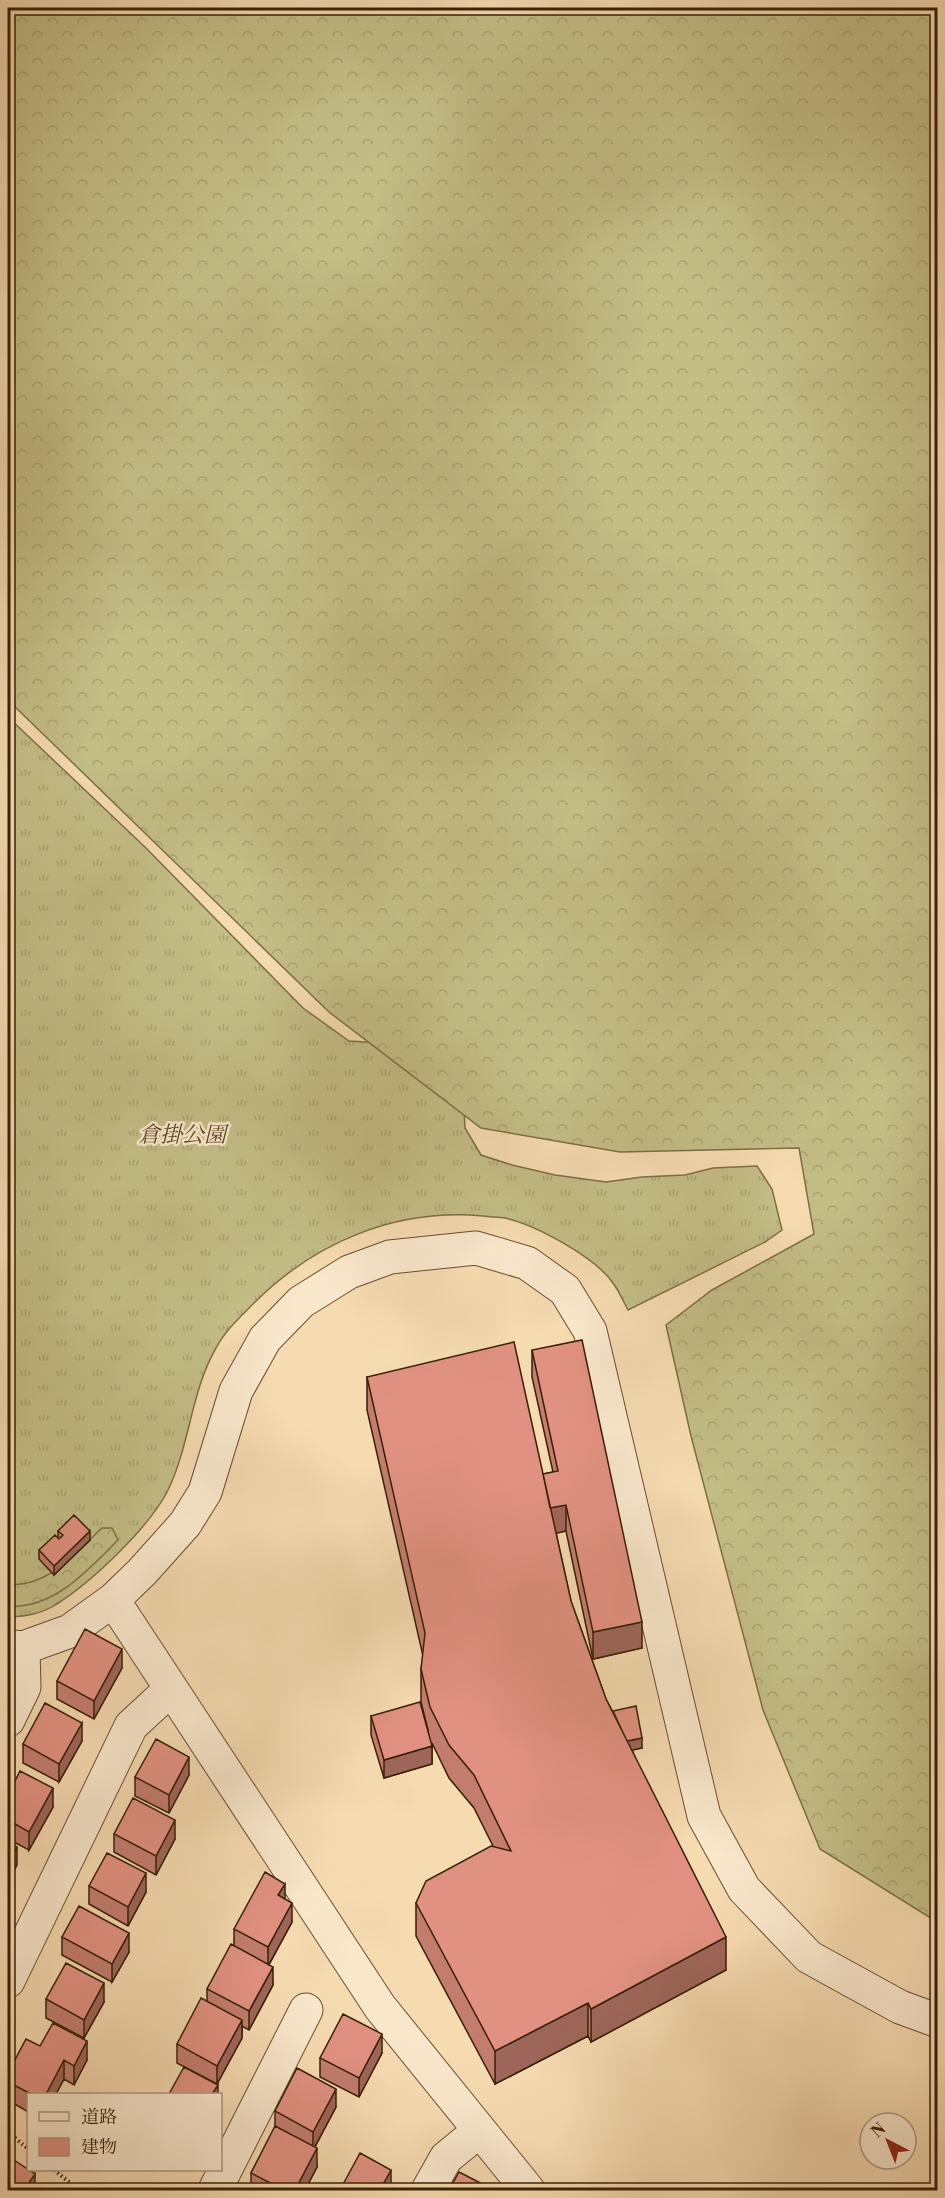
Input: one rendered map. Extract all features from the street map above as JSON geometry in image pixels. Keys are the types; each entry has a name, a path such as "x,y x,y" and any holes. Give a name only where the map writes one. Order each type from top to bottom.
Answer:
{"street":[{"path":"8,1720 24,1688 16,1647 70,1631 113,1600 186,1524 205,1492 236,1391 265,1339 301,1302 350,1272 390,1257 476,1248 526,1263 565,1290 590,1331 704,1816 744,1889 809,1957 900,2007 938,2021"},
{"path":"113,1600 380,2007 528,2190"},
{"path":"8,1981 131,1726 171,1689"},
{"path":"215,2190 306,2010"},
{"path":"428,2190 446,2158 479,2131"}],"path":[{"path":"8,2132 27,2148"},
{"path":"56,2171 79,2190"}],"green space":[{"path":"8,8 937,8 937,1922 820,1849 763,1710 691,1436 666,1325 712,1290 814,1234 799,1148 620,1152 481,1128 329,1012 8,700"},
{"name":"倉掛公園","path":"8,717 146,848 303,1008 349,1041 432,1046 463,1090 465,1128 481,1155 555,1175 606,1182 642,1177 685,1175 713,1168 757,1166 772,1189 782,1230 765,1242 628,1310 613,1283 593,1263 564,1243 532,1227 505,1218 451,1215 419,1218 388,1224 330,1247 278,1281 228,1330 207,1365 180,1458 166,1494 132,1539 101,1570 55,1605 32,1614 8,1616"},
{"path":"102,1528 112,1528 118,1540 69,1586 40,1602 24,1606 8,1606 8,1584 22,1584 48,1575 71,1558"}],"building":[{"path":"582,1340 642,1622 593,1632 566,1505 550,1508 543,1474 558,1471 532,1350"},
{"path":"514,1342 571,1601 606,1699 726,1937 591,2009 588,2003 495,2051 416,1903 426,1881 491,1846 511,1851 474,1775 449,1745 430,1707 421,1669 425,1633 367,1377"},
{"path":"74,1515 90,1531 54,1566 39,1550 55,1535 59,1539 63,1535 58,1531"},
{"path":"85,1629 122,1649 94,1701 57,1681"},
{"path":"420,1702 432,1746 384,1760 371,1716"},
{"path":"45,1703 82,1723 59,1764 23,1744"},
{"path":"636,1706 642,1738 627,1741 613,1711"},
{"path":"156,1739 189,1757 169,1795 135,1777"},
{"path":"20,1771 53,1788 29,1832 8,1820 8,1795"},
{"path":"133,1798 175,1820 156,1856 114,1834"},
{"path":"8,1842 17,1847 8,1865"},
{"path":"107,1853 146,1873 128,1907 89,1886"},
{"path":"265,1872 285,1884 278,1895 292,1903 268,1947 234,1929"},
{"path":"79,1906 129,1933 112,1964 62,1937"},
{"path":"231,1944 273,1967 249,2011 207,1989"},
{"path":"66,1963 104,1983 84,2020 46,1999"},
{"path":"201,1998 242,2020 217,2066 177,2044"},
{"path":"343,2014 382,2034 359,2078 320,2058"},
{"path":"53,2023 87,2041 74,2066 64,2060 47,2093 29,2093 8,2082 8,2073 26,2039 40,2046"},
{"path":"184,2067 218,2085 213,2093 170,2093"},
{"path":"297,2068 336,2089 313,2132 275,2111"},
{"path":"275,2126 317,2148 295,2190 284,2190 251,2173"},
{"path":"360,2153 391,2170 380,2190 340,2190"},
{"path":"8,2156 27,2169 27,2171 35,2174 24,2190 8,2190"},
{"path":"459,2172 494,2190 449,2190"}]}
